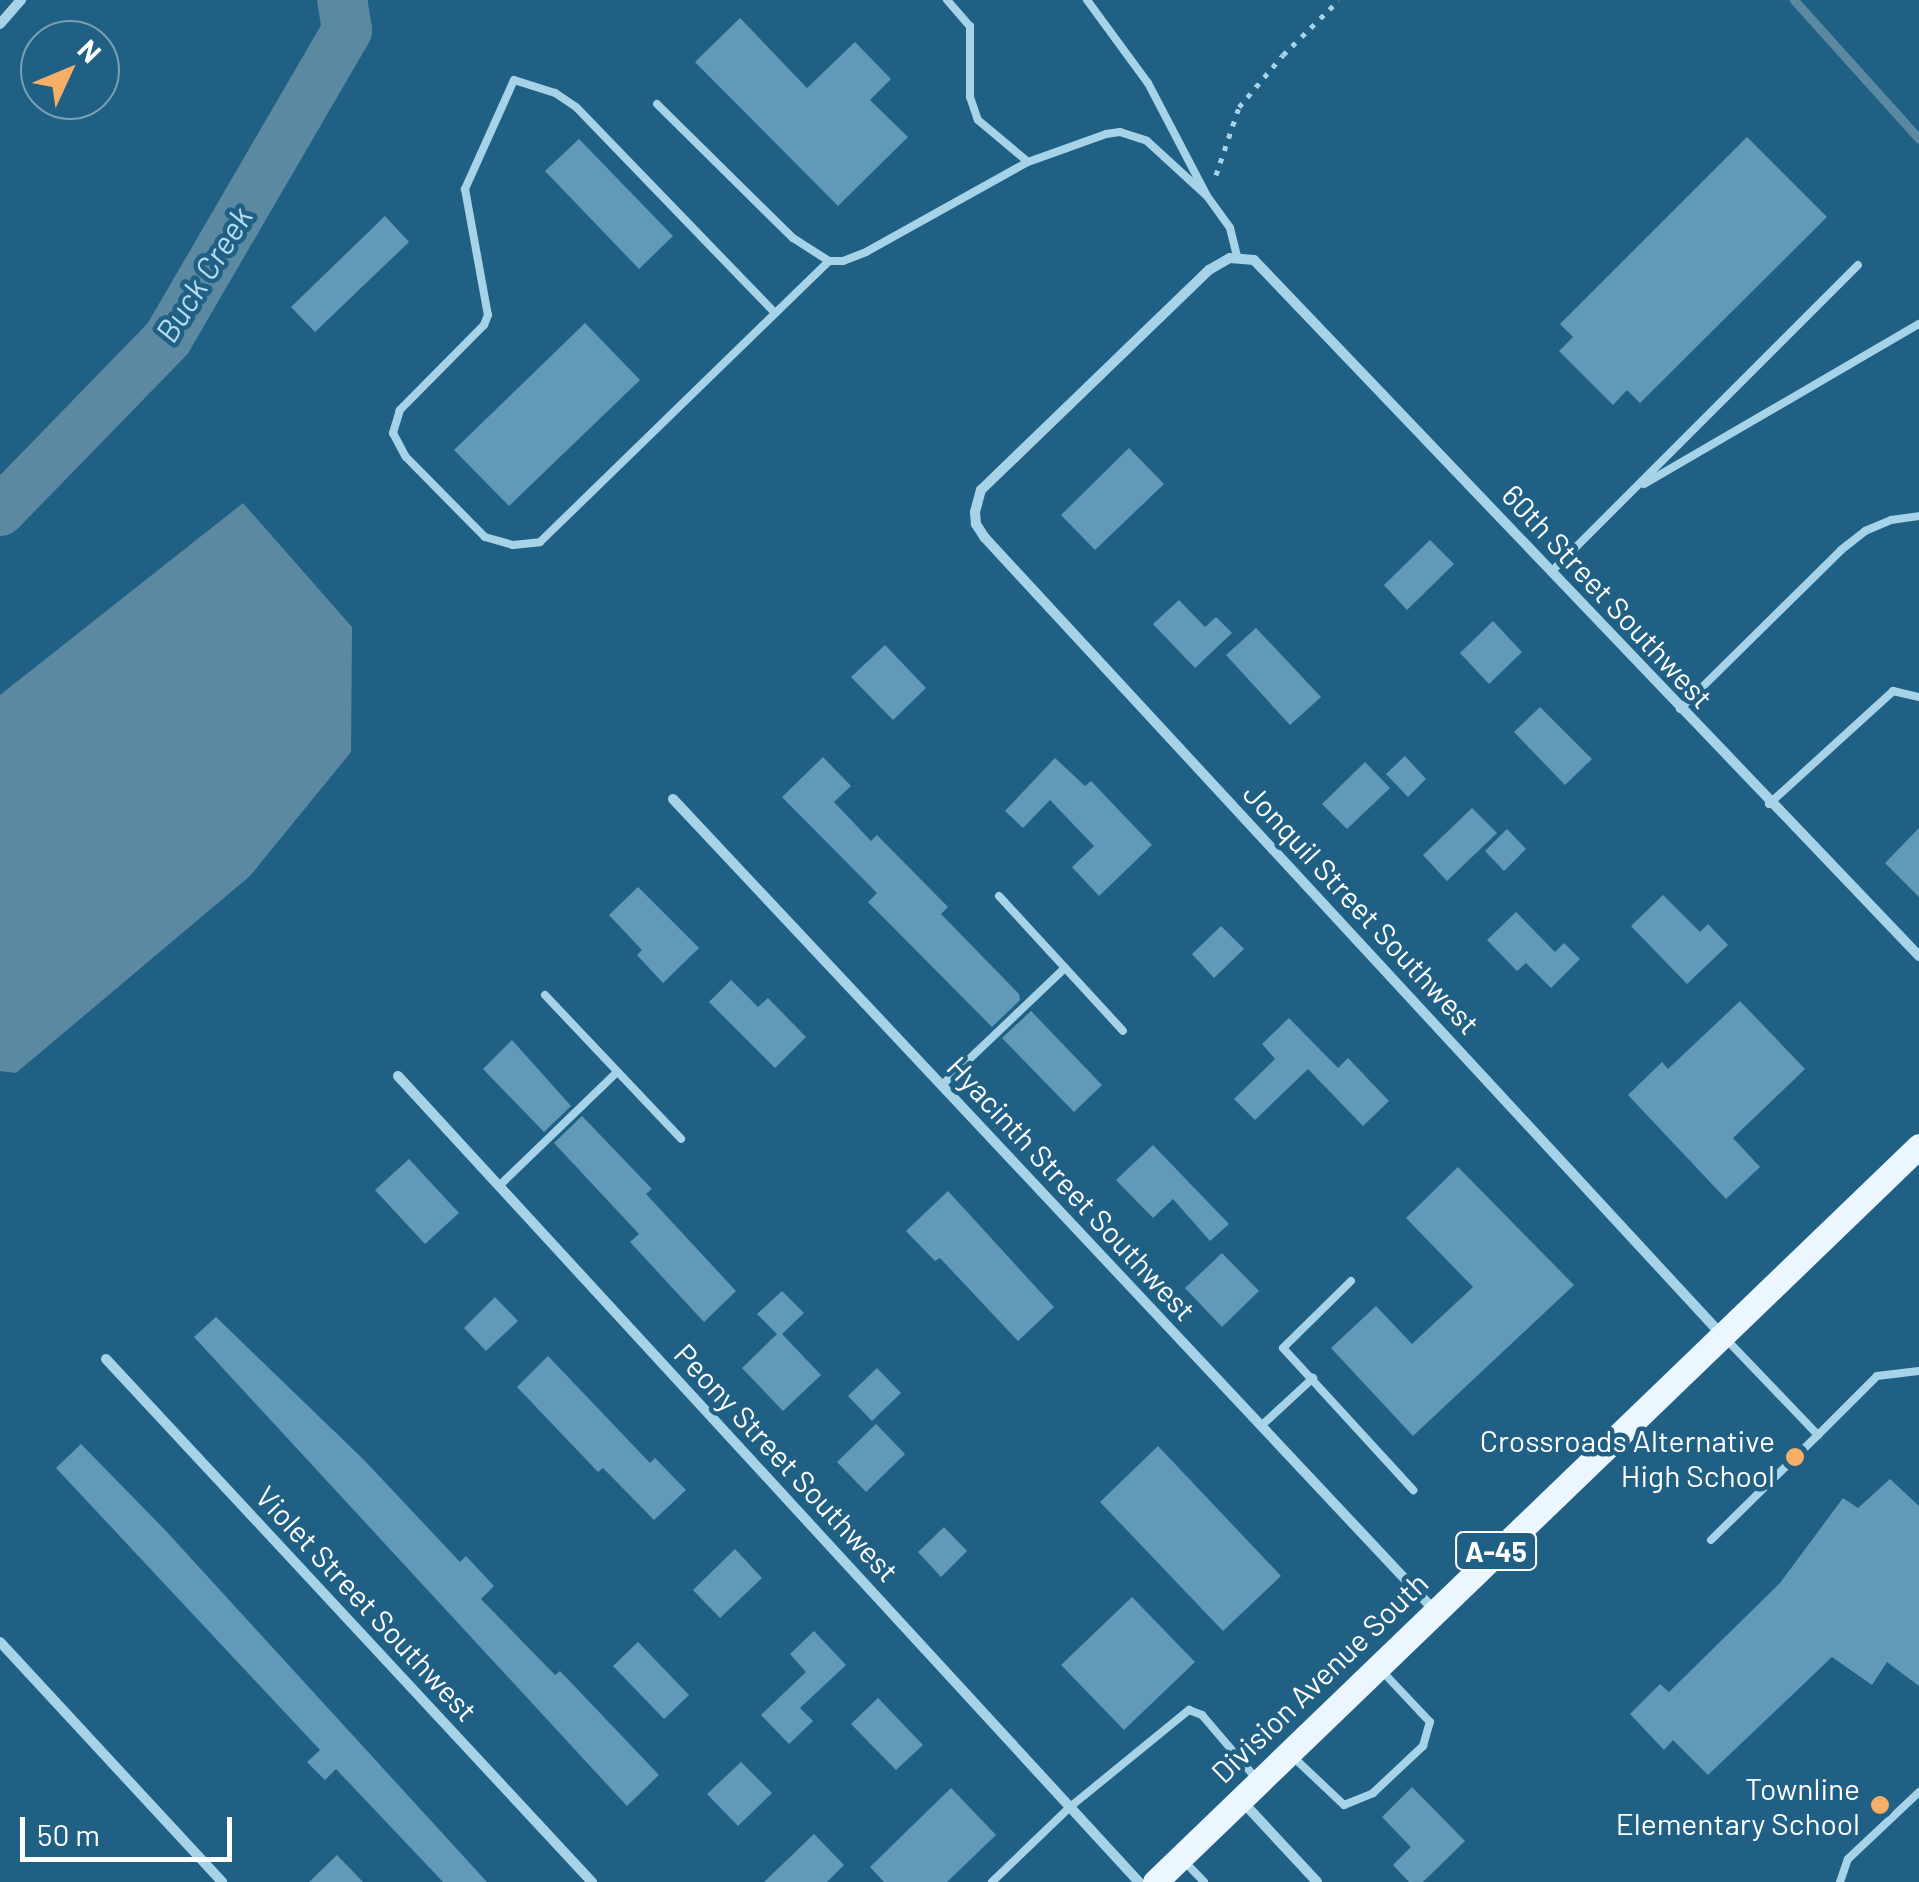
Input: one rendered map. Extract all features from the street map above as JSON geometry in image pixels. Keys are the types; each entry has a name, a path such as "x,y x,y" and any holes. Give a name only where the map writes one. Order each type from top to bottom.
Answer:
{"main road":[{"name":"Division Avenue South","path":"1155,1882 1919,1146"}],"street":[{"path":"0,24 22,0"},
{"name":"60th Street Southwest","path":"1237,257 1264,266 1769,804 1919,956"},
{"name":"Jonquil Street Southwest","path":"1237,257 1209,270 982,490 975,512 976,524 1721,1334"},
{"name":"Hyacinth Street Southwest","path":"674,799 1434,1611"},
{"name":"Peony Street Southwest","path":"398,1076 1140,1882"},
{"name":"Violet Street Southwest","path":"106,1359 592,1882"},
{"path":"0,1642 222,1882"},
{"path":"1249,1789 1318,1882"}],"lane":[{"path":"947,0 970,26 970,97 978,120 1028,162"},
{"path":"1087,0 1148,83 1206,196 1230,228 1237,257"},
{"path":"775,313 576,107 555,94 514,80 466,189 488,316 484,325 400,410 393,434 406,457 485,537 513,545 540,542 829,261"},
{"path":"657,104 793,238 829,261 843,262 866,252 1028,162 1120,132 1147,142 1206,196"},
{"path":"1551,572 1858,265"},
{"path":"1631,491 1919,324"},
{"path":"1680,709 1841,550 1864,532 1891,520 1919,516"},
{"path":"1769,804 1892,692 1919,697"},
{"path":"999,896 1123,1031"},
{"path":"942,1085 1065,968"},
{"path":"545,996 681,1140"},
{"path":"499,1186 618,1072"},
{"path":"1351,1281 1283,1348 1413,1490"},
{"path":"1721,1334 1818,1435"},
{"path":"1711,1540 1878,1376 1919,1371"},
{"path":"1261,1426 1313,1378"},
{"path":"1288,1752 1344,1806 1373,1793 1423,1746 1430,1722 1378,1666"},
{"path":"992,1882 1070,1806 1189,1710 1202,1716 1249,1789"},
{"path":"1840,1882 1848,1860 1919,1792"},
{"path":"1179,1857 1204,1882"}],"path":[{"path":"1206,196 1239,108 1283,55 1339,0"}],"water":[{"path":"243,503 352,627 351,752 250,876 16,1073 0,1071 0,695"}],"building":[{"path":"740,18 807,88 855,42 891,79 870,100 908,137 838,206 695,62"},
{"path":"1747,137 1827,217 1640,403 1627,390 1613,405 1559,351 1573,337 1560,324"},
{"path":"579,139 673,236 639,269 545,171"},
{"path":"385,216 409,242 315,332 291,307"},
{"path":"585,323 640,380 509,506 454,450"},
{"path":"1129,448 1164,484 1095,550 1061,515"},
{"path":"1430,540 1454,564 1407,610 1384,585"},
{"path":"1179,600 1205,627 1216,617 1232,633 1195,668 1153,624"},
{"path":"1493,621 1522,652 1489,684 1460,653"},
{"path":"1256,628 1321,697 1290,725 1226,655"},
{"path":"885,645 926,688 893,720 851,677"},
{"path":"1540,707 1592,759 1565,785 1514,732"},
{"path":"1405,756 1426,779 1408,797 1386,774"},
{"path":"823,757 851,786 834,802 871,841 877,835 948,907 941,914 1019,994 1020,1000 992,1027 868,902 877,893 782,797"},
{"path":"1055,758 1085,786 1091,781 1152,845 1099,896 1072,867 1094,846 1050,800 1023,828 1005,811"},
{"path":"1365,762 1390,788 1347,829 1322,804"},
{"path":"1472,808 1497,833 1447,881 1423,855"},
{"path":"1919,828 1919,897 1885,863"},
{"path":"1507,829 1526,849 1504,871 1485,851"},
{"path":"638,887 699,948 663,983 637,955 642,950 609,915"},
{"path":"1663,895 1700,932 1708,924 1728,945 1687,984 1631,926"},
{"path":"1516,912 1555,952 1564,943 1580,959 1551,988 1526,963 1517,971 1487,940"},
{"path":"1221,926 1244,949 1214,978 1192,954"},
{"path":"731,980 758,1007 768,998 806,1037 775,1068 709,1002"},
{"path":"1740,1001 1805,1069 1733,1138 1760,1167 1726,1199 1628,1095 1662,1062 1668,1069"},
{"path":"1031,1011 1102,1085 1074,1112 1002,1038"},
{"path":"1289,1018 1338,1068 1348,1058 1389,1101 1363,1126 1308,1069 1255,1120 1234,1099 1275,1059 1262,1044"},
{"path":"512,1040 571,1106 544,1132 483,1069"},
{"path":"582,1116 652,1189 646,1194 736,1291 704,1322 630,1242 639,1234 554,1143"},
{"path":"1153,1145 1229,1224 1210,1241 1173,1199 1153,1218 1116,1180"},
{"path":"409,1159 459,1213 425,1244 375,1190"},
{"path":"1458,1167 1574,1285 1413,1436 1331,1348 1376,1306 1412,1344 1473,1287 1406,1218"},
{"path":"948,1191 1054,1307 1018,1341 940,1258 935,1261 906,1231"},
{"path":"1222,1253 1259,1291 1222,1327 1185,1288"},
{"path":"782,1291 804,1313 782,1334 821,1375 783,1411 742,1368 777,1334 757,1314"},
{"path":"495,1297 518,1321 486,1351 464,1328"},
{"path":"216,1317 364,1460 460,1562 466,1556 494,1586 481,1599 555,1675 560,1671 659,1775 627,1806 194,1337"},
{"path":"548,1356 650,1463 655,1458 686,1490 654,1520 603,1468 598,1472 517,1387"},
{"path":"877,1368 901,1393 872,1421 848,1396"},
{"path":"876,1424 905,1454 866,1492 837,1462"},
{"path":"81,1444 166,1531 487,1882 443,1882 336,1769 325,1780 307,1762 320,1750 56,1468"},
{"path":"1158,1446 1281,1576 1223,1631 1100,1502"},
{"path":"1890,1479 1919,1506 1919,1686 1887,1662 1872,1685 1832,1657 1708,1775 1673,1740 1664,1750 1630,1714 1660,1684 1669,1692 1780,1583 1843,1498 1858,1508"},
{"path":"944,1527 967,1551 941,1577 918,1552"},
{"path":"735,1549 762,1578 720,1618 693,1590"},
{"path":"1132,1597 1195,1662 1124,1730 1061,1665"},
{"path":"814,1631 846,1665 800,1708 813,1721 789,1744 761,1715 806,1672 790,1654"},
{"path":"638,1642 689,1695 664,1719 613,1666"},
{"path":"878,1698 923,1745 896,1770 851,1724"},
{"path":"741,1762 772,1793 738,1826 707,1794"},
{"path":"1412,1787 1465,1841 1423,1882 1409,1882 1393,1865 1411,1847 1382,1817"},
{"path":"951,1788 996,1835 947,1882 884,1882 870,1867"},
{"path":"814,1834 844,1865 827,1882 764,1882"},
{"path":"337,1855 363,1882 309,1882"}],"waterway":[{"name":"Buck Creek","path":"0,511 168,338 347,30 342,0"},
{"path":"1794,0 1919,139"}],"place":[{"name":"Crossroads Alternative High School","path":"1795,1457"},
{"name":"Townline Elementary School","path":"1880,1805"}]}
